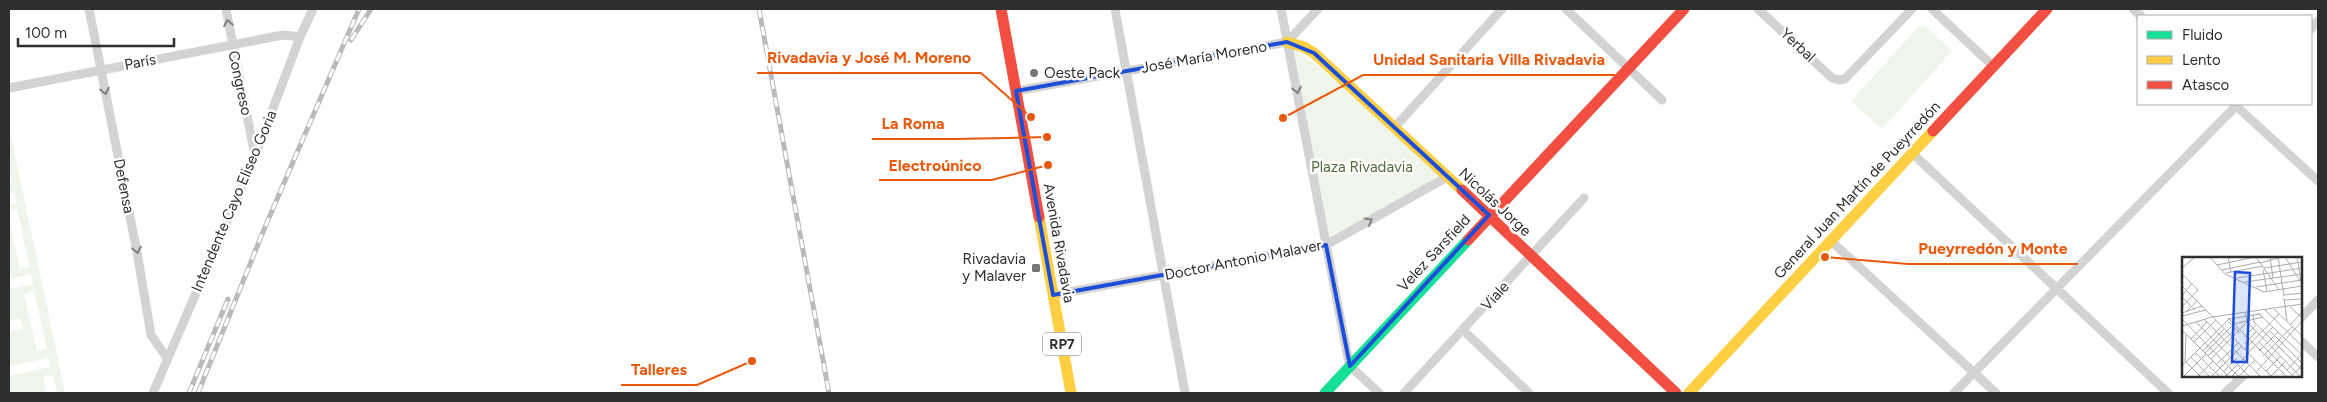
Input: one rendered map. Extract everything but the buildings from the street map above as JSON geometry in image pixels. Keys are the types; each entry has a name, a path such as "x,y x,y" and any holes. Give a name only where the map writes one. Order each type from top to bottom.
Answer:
{"street":[{"name":"Defensa","path":"89,9 151,336 167,358"},
{"name":"Congreso","path":"226,9 255,156"},
{"name":"Intendente Cayo Eliseo Goria","path":"153,393 255,156 300,37 314,9"},
{"name":"Avenida Rivadavia","path":"1002,9 1071,393"},
{"path":"1116,9 1185,393"},
{"path":"1281,9 1350,366 1380,393"},
{"name":"José María Moreno","path":"1016,91 1288,42 1318,9"},
{"path":"1394,128 1502,9"},
{"path":"1566,9 1662,100"},
{"name":"Velez Sarsfield","path":"1325,393 1489,215 1684,9"},
{"name":"Yerbal","path":"1758,9 1832,78 1839,80 1846,79 1912,9"},
{"path":"1932,9 1993,66"},
{"name":"General Juan Martín de Pueyrredón","path":"1689,393 2048,9"},
{"name":"París","path":"9,88 283,35 300,37"},
{"name":"Nicolás Jorge","path":"1288,42 1304,47 1314,53 1489,215 1676,393"},
{"path":"1954,393 2235,105"},
{"path":"2237,105 2318,181"},
{"path":"1912,153 2168,393"},
{"name":"Doctor Antonio Malaver","path":"1053,295 1326,244 1447,177"},
{"name":"Viale","path":"1404,393 1584,198"},
{"path":"1830,240 1996,393"},
{"path":"2302,317 2318,300"},
{"path":"1463,330 1529,393"},
{"path":"2302,342 2318,357"},
{"path":"2225,393 2242,377"}],"highlighted area":[{"path":"1287,42 1314,53 1489,215 1350,366 1326,245 1053,295 1016,91"}],"green space":[{"path":"1919,26 1925,26 1952,51 1882,129 1851,101"},
{"name":"Plaza Rivadavia","path":"1287,42 1394,128 1447,177 1326,245"},
{"path":"9,126 65,393 57,393 53,375 43,377 46,393 9,393 9,376 50,367 48,358 9,366 9,332 23,329 20,318 9,321 9,289 33,284 31,274 9,279 9,219 20,269 30,267 17,209 9,211 9,205 16,203 14,193 9,194 9,185 12,184 9,168","holes":["34,291 47,349 37,351 24,294"]}],"railway":[{"path":"198,393 265,227 359,9"},
{"path":"351,40 371,9"},
{"path":"759,9 829,393"},
{"path":"189,393 228,299"}],"traffic: fast":[{"path":"1325,393 1468,240"}],"traffic: slow":[{"path":"1287,42 1304,47 1314,53 1462,190"},
{"path":"1689,393 1933,131"},
{"path":"1039,217 1071,393"}],"traffic: jam":[{"path":"1001,9 1039,217"},
{"path":"1468,240 1684,9"},
{"path":"1933,131 2047,9"},
{"path":"1462,190 1676,393"}],"place":[{"name":"Oeste Pack","path":"1034,73"},
{"name":"Rivadavia y José M. Moreno","path":"1031,117"},
{"name":"Unidad Sanitaria Villa Rivadavia","path":"1283,118"},
{"name":"La Roma","path":"1047,137"},
{"name":"Electroúnico","path":"1048,165"},
{"name":"Pueyrredón y Monte","path":"1825,257"},
{"name":"Rivadavia y Malaver","path":"1036,268"},
{"name":"Talleres","path":"752,361"}]}
